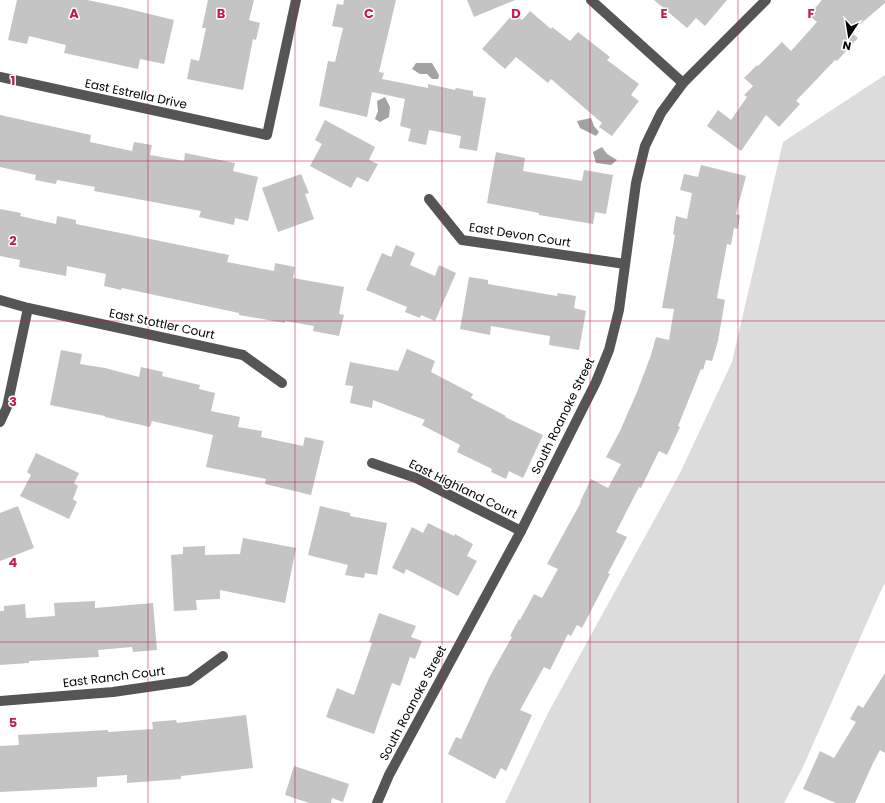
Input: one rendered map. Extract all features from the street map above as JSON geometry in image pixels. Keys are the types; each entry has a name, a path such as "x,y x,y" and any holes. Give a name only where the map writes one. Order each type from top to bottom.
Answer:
{"street":[{"name":"East Estrella Drive","path":"0,78 267,135 296,0"},
{"path":"591,0 683,84"},
{"name":"South Roanoke Street","path":"377,803 389,775 521,531 596,382 609,350 619,310 636,184 646,146 661,113 683,84 766,0"},
{"name":"East Devon Court","path":"429,199 462,240 626,264"},
{"name":"East Stottler Court","path":"0,300 28,308 243,356 282,383"},
{"path":"0,422 7,407 28,308"},
{"name":"East Highland Court","path":"372,463 416,478 521,531"},
{"name":"East Ranch Court","path":"0,701 113,692 189,681 223,656"}],"shaded area":[{"path":"416,63 432,63 439,75 438,79 432,79 427,74 420,74 412,69"},
{"path":"885,75 885,584 802,769 784,803 505,803 547,715 680,473 732,362 783,142"},
{"path":"385,97 390,107 389,117 380,122 375,119 378,111 377,101"},
{"path":"591,118 594,126 599,132 596,136 580,128 577,121"},
{"path":"602,147 607,154 617,160 611,165 596,163 593,152"}],"building":[{"path":"17,0 87,0 174,20 164,64 140,59 138,69 64,53 66,45 29,36 27,44 8,40"},
{"path":"208,0 254,0 249,20 260,23 256,40 253,39 243,90 187,79 191,59 199,61 206,28 202,28"},
{"path":"344,0 396,0 379,72 384,73 382,79 428,88 428,84 455,90 456,88 473,91 473,96 486,98 477,151 459,148 461,136 429,130 426,145 408,141 411,129 400,126 405,99 372,92 367,117 319,106 328,61 335,62 343,28 332,26 337,4 343,5"},
{"path":"467,0 515,0 474,17"},
{"path":"654,0 727,0 705,26 696,18 687,28"},
{"path":"822,0 885,0 885,3 851,32 858,38 796,101 800,104 779,127 766,115 741,151 707,126 718,110 731,120 747,97 744,95 753,86 744,78 782,42 791,51 817,22 809,15"},
{"path":"530,11 551,29 552,27 570,41 578,32 610,57 607,60 639,84 631,95 639,101 612,136 599,127 602,123 551,79 548,83 516,57 505,69 482,49 514,13 522,20"},
{"path":"0,115 91,135 90,142 132,151 134,142 152,145 150,155 184,161 185,153 235,163 233,171 258,177 248,221 235,218 234,225 199,217 201,211 94,191 95,187 57,180 56,184 35,180 36,175 0,167"},
{"path":"325,120 375,147 369,160 378,164 368,182 357,177 351,188 310,166 322,144 315,140"},
{"path":"496,152 525,158 523,171 582,181 584,170 613,175 606,214 595,212 593,224 539,215 539,213 487,203"},
{"path":"701,165 746,176 736,214 740,215 738,229 734,228 731,245 727,244 717,298 725,300 718,341 712,361 706,360 703,370 701,369 678,426 680,427 667,455 659,451 641,488 639,487 616,532 627,537 582,628 577,625 571,636 568,634 550,670 544,667 520,710 532,715 506,771 501,768 495,779 448,754 456,737 461,739 490,676 512,637 510,636 519,619 520,620 534,594 542,598 558,569 547,564 581,502 591,479 608,488 621,464 606,457 620,431 637,392 656,337 669,340 674,309 662,308 675,235 673,234 676,216 687,219 692,193 680,190 684,174 698,177"},
{"path":"301,174 309,193 305,194 314,219 278,232 262,188"},
{"path":"0,209 21,213 20,216 56,224 57,216 76,220 76,224 229,255 227,262 274,271 275,263 295,267 293,278 344,287 339,314 344,315 339,336 313,331 314,326 285,321 285,323 239,315 239,313 122,288 121,290 104,286 106,274 67,266 66,276 19,267 20,260 0,256"},
{"path":"396,245 415,253 410,265 435,276 439,265 456,273 435,321 421,315 420,318 405,312 407,307 366,290 382,253 391,257"},
{"path":"469,277 488,280 488,284 557,296 558,293 576,296 574,308 586,311 579,350 549,345 550,336 491,326 490,335 460,329"},
{"path":"407,349 435,361 431,372 473,394 471,398 506,416 505,417 543,435 523,478 509,471 506,479 491,472 492,469 457,452 460,445 422,425 425,420 373,400 372,408 350,403 353,386 345,385 350,362 398,371"},
{"path":"61,350 82,354 80,364 105,368 139,377 141,367 163,372 162,376 200,385 199,389 215,393 211,411 240,417 238,427 262,431 261,437 303,446 305,437 324,441 311,495 265,484 266,479 206,467 213,435 152,421 150,427 50,405"},
{"path":"36,453 79,473 74,483 78,486 73,499 77,502 69,519 20,496 31,475 27,472"},
{"path":"18,506 34,548 0,561 0,513"},
{"path":"320,506 350,513 350,516 387,523 377,575 365,573 364,578 345,575 348,565 308,555"},
{"path":"428,523 454,536 455,534 473,544 467,556 477,561 458,596 406,569 404,574 392,568 412,527 423,533"},
{"path":"243,538 296,548 285,603 220,590 220,599 196,600 197,610 174,611 171,555 183,554 183,547 205,546 205,555 240,554"},
{"path":"95,601 95,608 153,603 157,650 133,652 132,647 98,650 99,657 29,661 29,663 0,665 0,611 4,611 4,606 25,604 26,618 55,616 54,603"},
{"path":"379,613 416,626 411,637 422,641 415,659 410,657 400,686 392,683 374,734 326,717 337,688 354,695 372,643 369,642"},
{"path":"885,673 885,753 880,750 855,803 836,803 803,789 820,751 834,758 856,722 850,719 858,705 863,708"},
{"path":"246,715 253,768 181,776 181,779 127,783 127,775 97,777 97,787 0,792 0,746 19,745 18,735 153,729 152,722 176,720 177,723"},
{"path":"294,766 349,784 343,802 332,798 331,803 309,803 285,795"}]}
